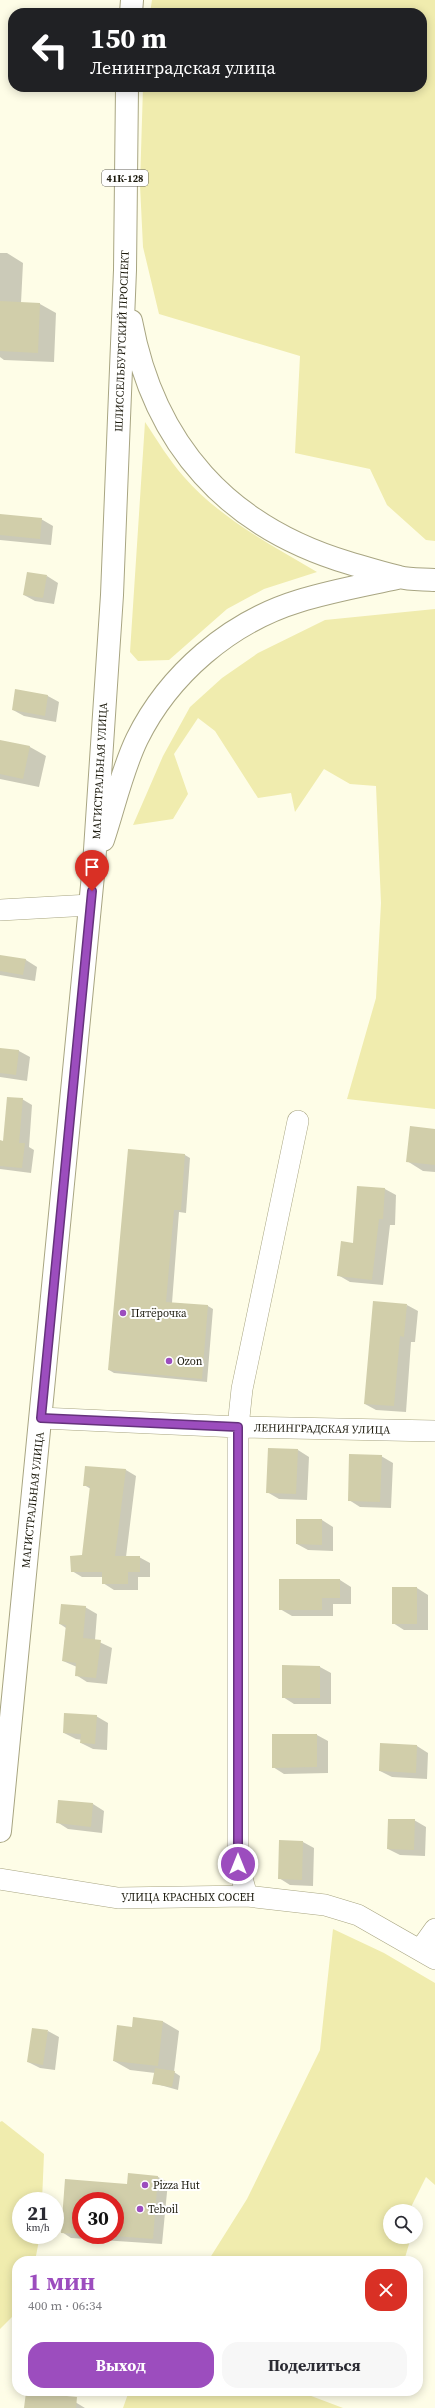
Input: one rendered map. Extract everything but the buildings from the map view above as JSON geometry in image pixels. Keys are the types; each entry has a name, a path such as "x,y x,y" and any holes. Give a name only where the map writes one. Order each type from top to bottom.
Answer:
{"main road":[{"name":"ШЛИССЕЛЬБУРГСКИЙ ПРОСПЕКТ","path":"112,595 125,270 127,92"},
{"path":"125,270 136,344 154,401 168,427 204,476 254,520 295,544 327,556 400,578 435,580"},
{"path":"94,865 136,740 154,709 187,669 216,644 240,628 298,601 400,578"},
{"name":"МАГИСТРАЛЬНАЯ УЛИЦА","path":"0,1831 94,865 112,595"}],"street":[{"path":"0,910 90,905"},
{"path":"247,1896 238,1864 238,1427 242,1389 298,1121"},
{"name":"ЛЕНИНГРАДСКАЯ УЛИЦА","path":"41,1418 238,1427 435,1431"},
{"name":"УЛИЦА КРАСНЫХ СОСЕН","path":"0,1880 118,1898 247,1896 325,1905 358,1915 428,1955"},
{"path":"428,1955 435,1929"}],"shaded area":[{"path":"152,0 435,0 435,541 426,540 387,505 370,469 295,453 300,356 159,314 143,247 140,185 143,92 427,92 427,8 151,8"},
{"path":"145,422 163,450 184,477 214,506 264,541 317,572 264,589 227,609 169,660 138,661 130,652"},
{"path":"435,609 435,1109 347,1099 376,998 381,903 376,786 350,784 324,769 295,812 291,793 258,798 215,731 198,718 174,754 188,794 173,819 133,825 163,756 190,707 222,678 258,653 325,620"},
{"path":"333,1929 384,1953 435,1983 435,2185 426,2177 412,2204 383,2204 383,2244 409,2244 405,2256 211,2256 247,2199 320,2050"},
{"path":"2,2121 44,2154 42,2192 12,2192 12,2244 38,2244 36,2256 12,2256 12,2317 0,2329 0,2122"},
{"path":"127,2396 311,2396 343,2408 123,2408"}],"place":[{"name":"Пятёрочка","path":"123,1313"},
{"name":"Ozon","path":"169,1361"},
{"name":"Pizza Hut","path":"145,2185"},
{"name":"Teboil","path":"140,2209"}],"route":[{"path":"92,891 41,1418 238,1427 238,1864"}]}
